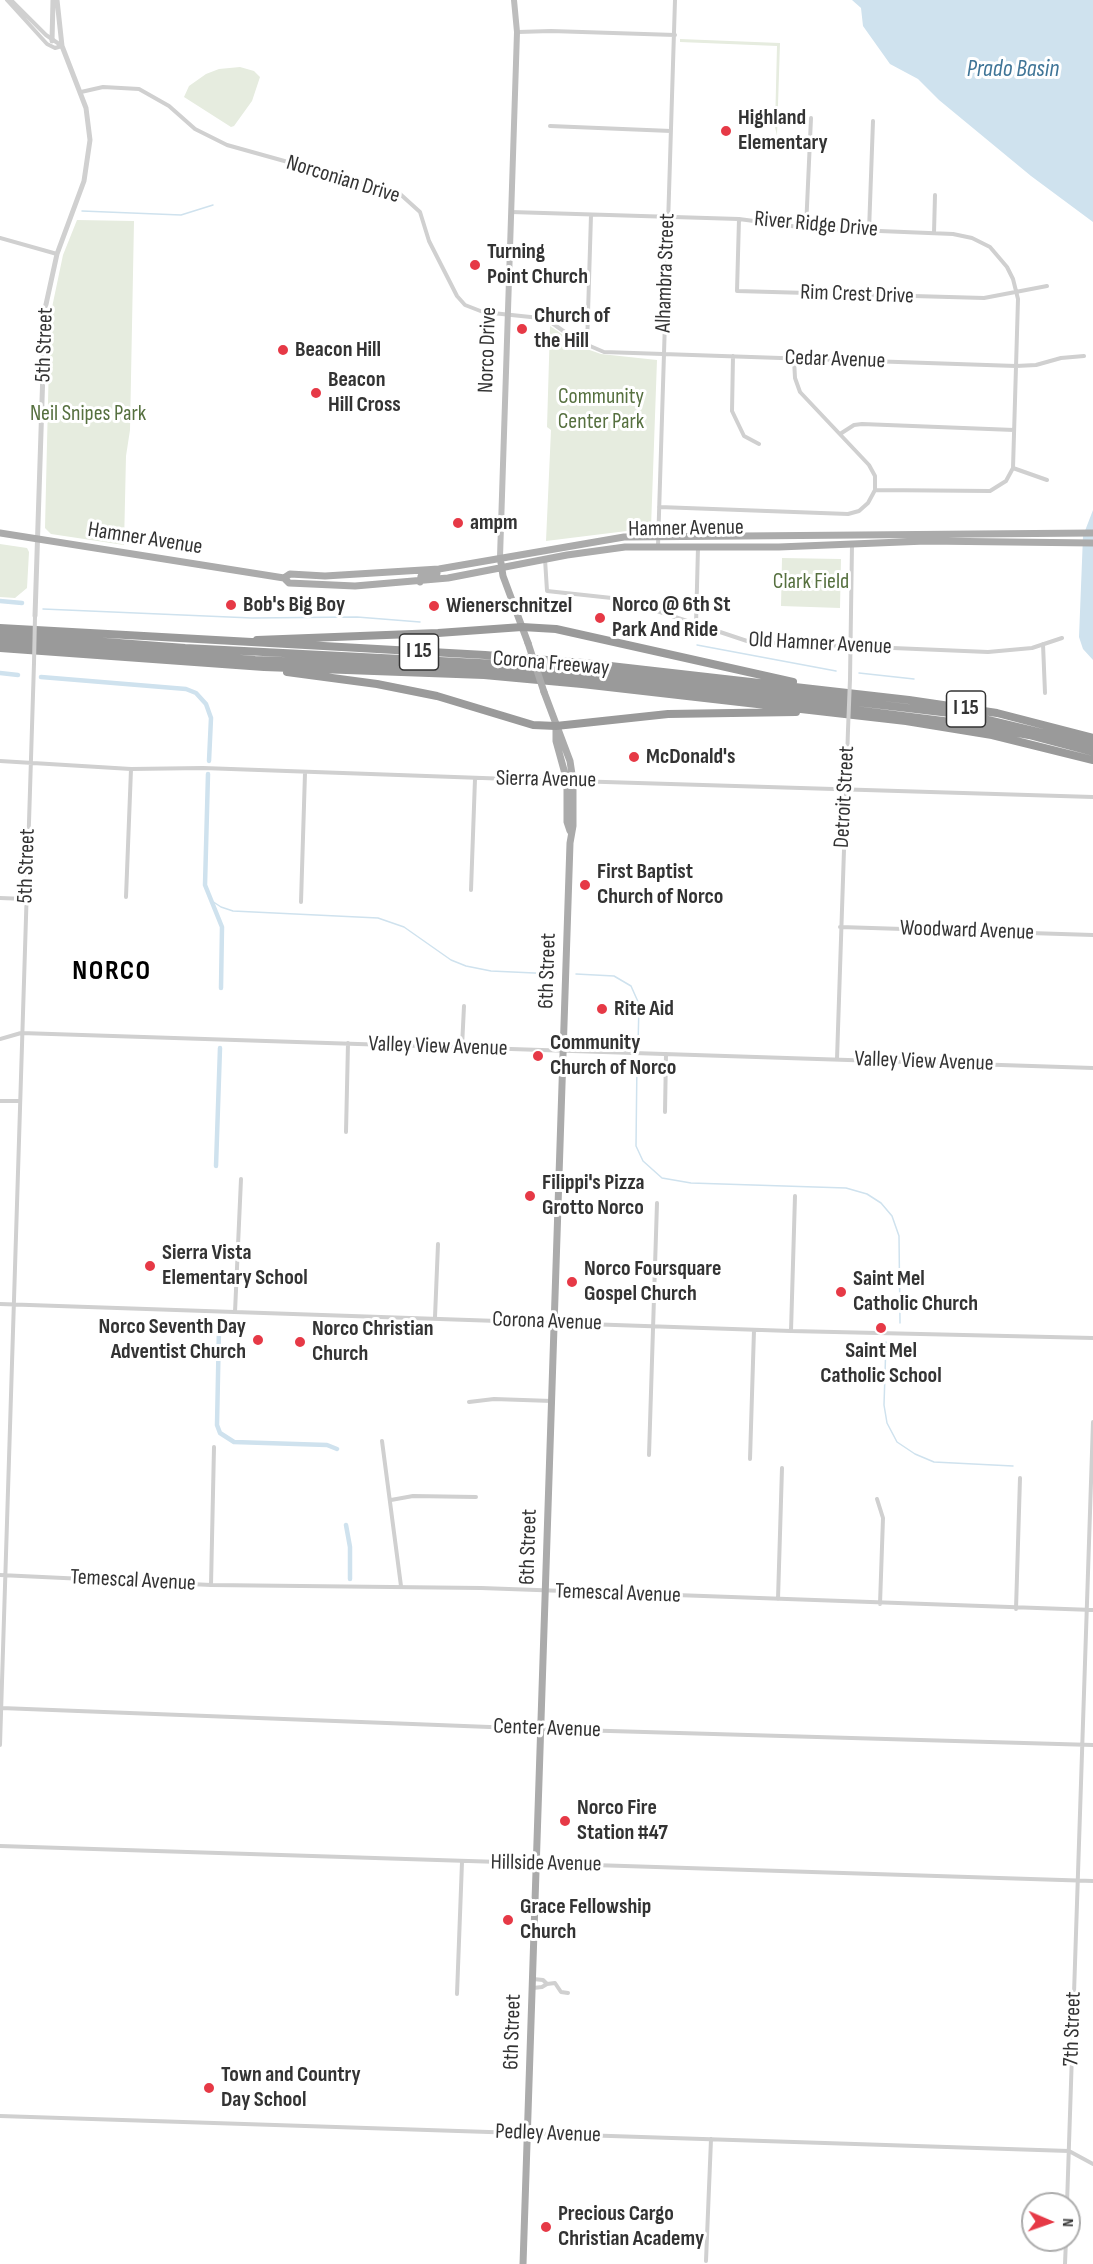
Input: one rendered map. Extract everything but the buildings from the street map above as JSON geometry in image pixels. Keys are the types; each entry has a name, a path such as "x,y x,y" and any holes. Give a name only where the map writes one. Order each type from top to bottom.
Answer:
{"highway":[{"path":"184,640 438,633 522,627 556,629 836,692"},
{"name":"Corona Freeway","path":"0,628 485,655 836,692 997,714 1093,738"},
{"path":"0,634 184,648 442,659 557,667 967,716 1093,745"},
{"path":"0,641 255,660 513,670 652,684 967,723 1029,735 1093,753"},
{"name":"Corona Freeway","path":"0,648 264,667 484,675 834,712 992,735 1093,760"},
{"path":"264,667 437,696 533,725 556,726 668,714 834,712"}],"main road":[{"name":"Norco Drive","path":"500,557 517,32 514,0"},
{"name":"Hamner Avenue","path":"0,533 284,578 289,583 325,585 420,582 615,548 926,541 1093,543"},
{"name":"Hamner Avenue","path":"284,578 290,574 335,576 440,569 615,537 1093,533"},
{"name":"6th Street","path":"500,557 556,726 556,741 570,781 573,826 570,831 523,2264"},
{"path":"420,582 421,576 437,573 440,569"}],"street":[{"path":"9,0 51,41 62,46"},
{"path":"9,0 46,44 55,48 62,46"},
{"path":"51,41 55,0"},
{"name":"5th Street","path":"0,1745 2,1575 20,1101 45,309 57,254 77,205 87,168 89,124 81,92 62,46 55,0"},
{"name":"Alhambra Street","path":"658,546 675,0"},
{"path":"517,32 675,35"},
{"name":"Norconian Drive","path":"81,92 104,87 139,89 169,106 195,129 227,145 399,193 420,212 429,241 457,296 473,310 540,318 587,346"},
{"path":"806,228 811,118"},
{"path":"869,231 873,121"},
{"path":"550,126 671,131"},
{"path":"934,233 935,195"},
{"name":"River Ridge Drive","path":"511,212 739,219 806,228 934,233 972,238 990,247 1007,267 1017,291 1013,468"},
{"path":"587,346 591,215"},
{"name":"Rim Crest Drive","path":"739,219 737,291 984,298 1047,286"},
{"path":"0,238 57,254"},
{"name":"Cedar Avenue","path":"587,346 604,352 1016,366 1036,365 1061,357 1084,356"},
{"path":"733,356 732,411 744,436 759,444"},
{"path":"659,507 848,514 859,511 868,503 875,490 874,476 869,465 800,392 795,378 794,358"},
{"path":"840,434 854,425 862,424 1014,430"},
{"path":"875,490 990,491 1006,481 1013,468 1047,480"},
{"name":"Detroit Street","path":"837,1059 850,679 852,534"},
{"path":"696,626 698,547"},
{"name":"Old Hamner Avenue","path":"545,559 547,591 621,599 696,626 750,642 988,652 1011,651 1062,638"},
{"path":"1043,644 1045,693"},
{"name":"Sierra Avenue","path":"0,762 131,769 202,768 475,779 1093,797"},
{"path":"126,897 131,769"},
{"path":"301,902 305,773"},
{"path":"471,890 475,779"},
{"path":"0,898 26,899"},
{"name":"Woodward Avenue","path":"840,927 1093,935"},
{"path":"462,1047 464,1006"},
{"name":"Valley View Avenue","path":"0,1039 21,1033 1093,1068"},
{"path":"346,1131 348,1043"},
{"path":"665,1112 666,1054"},
{"path":"0,1101 20,1101"},
{"path":"235,1312 241,1179"},
{"path":"791,1331 795,1196"},
{"path":"649,1455 657,1203"},
{"path":"435,1317 438,1244"},
{"name":"Corona Avenue","path":"0,1304 435,1317 754,1330 1093,1338"},
{"path":"750,1459 754,1330"},
{"path":"469,1402 494,1399 552,1401"},
{"name":"7th Street","path":"1067,2192 1093,1422"},
{"path":"382,1441 401,1586"},
{"path":"211,1585 214,1447"},
{"path":"778,1599 782,1468"},
{"path":"1016,1609 1020,1478"},
{"path":"391,1500 413,1496 476,1497"},
{"path":"877,1499 883,1518 880,1604"},
{"name":"Temescal Avenue","path":"2,1575 211,1585 401,1586 1093,1610"},
{"name":"Center Avenue","path":"1,1708 541,1729 1093,1745"},
{"name":"Hillside Avenue","path":"0,1846 1093,1881"},
{"path":"457,1994 462,1862"},
{"path":"533,1979 543,1980 547,1984"},
{"path":"532,1988 555,1983 561,1992 568,1993"},
{"name":"Pedley Avenue","path":"0,2116 1069,2151 1093,2164"},
{"path":"706,2261 711,2138"}],"green space":[{"path":"680,39 780,43 777,136 775,127 777,46 680,42"},
{"path":"240,67 254,71 260,77 252,101 234,126 231,127 184,97 189,86 206,74 219,69"},
{"name":"Neil Snipes Park","path":"77,220 134,221 130,430 126,456 124,545 51,534 45,528 50,317 63,255"},
{"name":"Community Center Park","path":"550,326 581,347 601,354 657,360 651,528 546,541 551,430 547,427"},
{"path":"0,544 27,548 29,552 27,588 15,598 0,597"},
{"name":"Clark Field","path":"782,558 841,559 840,608 781,606"}],"water":[{"name":"Prado Basin","path":"852,0 1093,0 1093,222 1031,176 939,100 918,79 890,64 863,26 861,8"},
{"path":"1093,510 1093,660 1083,649 1079,637 1083,536"}],"waterway":[{"path":"82,211 181,215 213,205"},
{"path":"0,601 22,603"},
{"path":"43,609 252,618 357,617 420,622"},
{"path":"697,645 836,671"},
{"path":"0,673 18,675"},
{"path":"859,673 914,679"},
{"path":"41,677 186,689 196,693 206,704 211,718 209,761"},
{"path":"208,774 205,885 222,927 221,988"},
{"path":"212,901 233,911 378,918 404,927 451,960 466,966 491,971 556,974"},
{"path":"576,974 614,976 631,986 639,1004 638,1046"},
{"path":"216,1166 220,1048"},
{"path":"637,1060 636,1146 643,1161 662,1178 691,1183 846,1188 867,1194 881,1203 892,1216 899,1236 900,1323"},
{"path":"219,1327 217,1425 220,1433 234,1442 327,1445 337,1449"},
{"path":"886,1342 884,1405 887,1423 897,1442 915,1454 934,1462 1013,1466"},
{"path":"346,1525 350,1547 350,1579"}],"place":[{"name":"Highland Elementary","path":"726,131"},
{"name":"Turning Point Church","path":"475,265"},
{"name":"Church of the Hill","path":"522,329"},
{"name":"Beacon Hill","path":"283,350"},
{"name":"Beacon Hill Cross","path":"316,393"},
{"name":"ampm","path":"458,523"},
{"name":"Bob's Big Boy","path":"231,605"},
{"name":"Wienerschnitzel","path":"434,606"},
{"name":"Norco @ 6th St Park And Ride","path":"600,618"},
{"name":"McDonald's","path":"634,757"},
{"name":"First Baptist Church of Norco","path":"585,885"},
{"name":"Rite Aid","path":"602,1009"},
{"name":"Community Church of Norco","path":"538,1056"},
{"name":"Filippi's Pizza Grotto Norco","path":"530,1196"},
{"name":"Sierra Vista Elementary School","path":"150,1266"},
{"name":"Norco Foursquare Gospel Church","path":"572,1282"},
{"name":"Saint Mel Catholic Church","path":"841,1292"},
{"name":"Saint Mel Catholic School","path":"881,1328"},
{"name":"Norco Seventh Day Adventist Church","path":"258,1340"},
{"name":"Norco Christian Church","path":"300,1342"},
{"name":"Norco Fire Station #47","path":"565,1821"},
{"name":"Grace Fellowship Church","path":"508,1920"},
{"name":"Town and Country Day School","path":"209,2088"},
{"name":"Precious Cargo Christian Academy","path":"546,2227"}],"district":[{"name":"NORCO","path":"112,972"}]}
